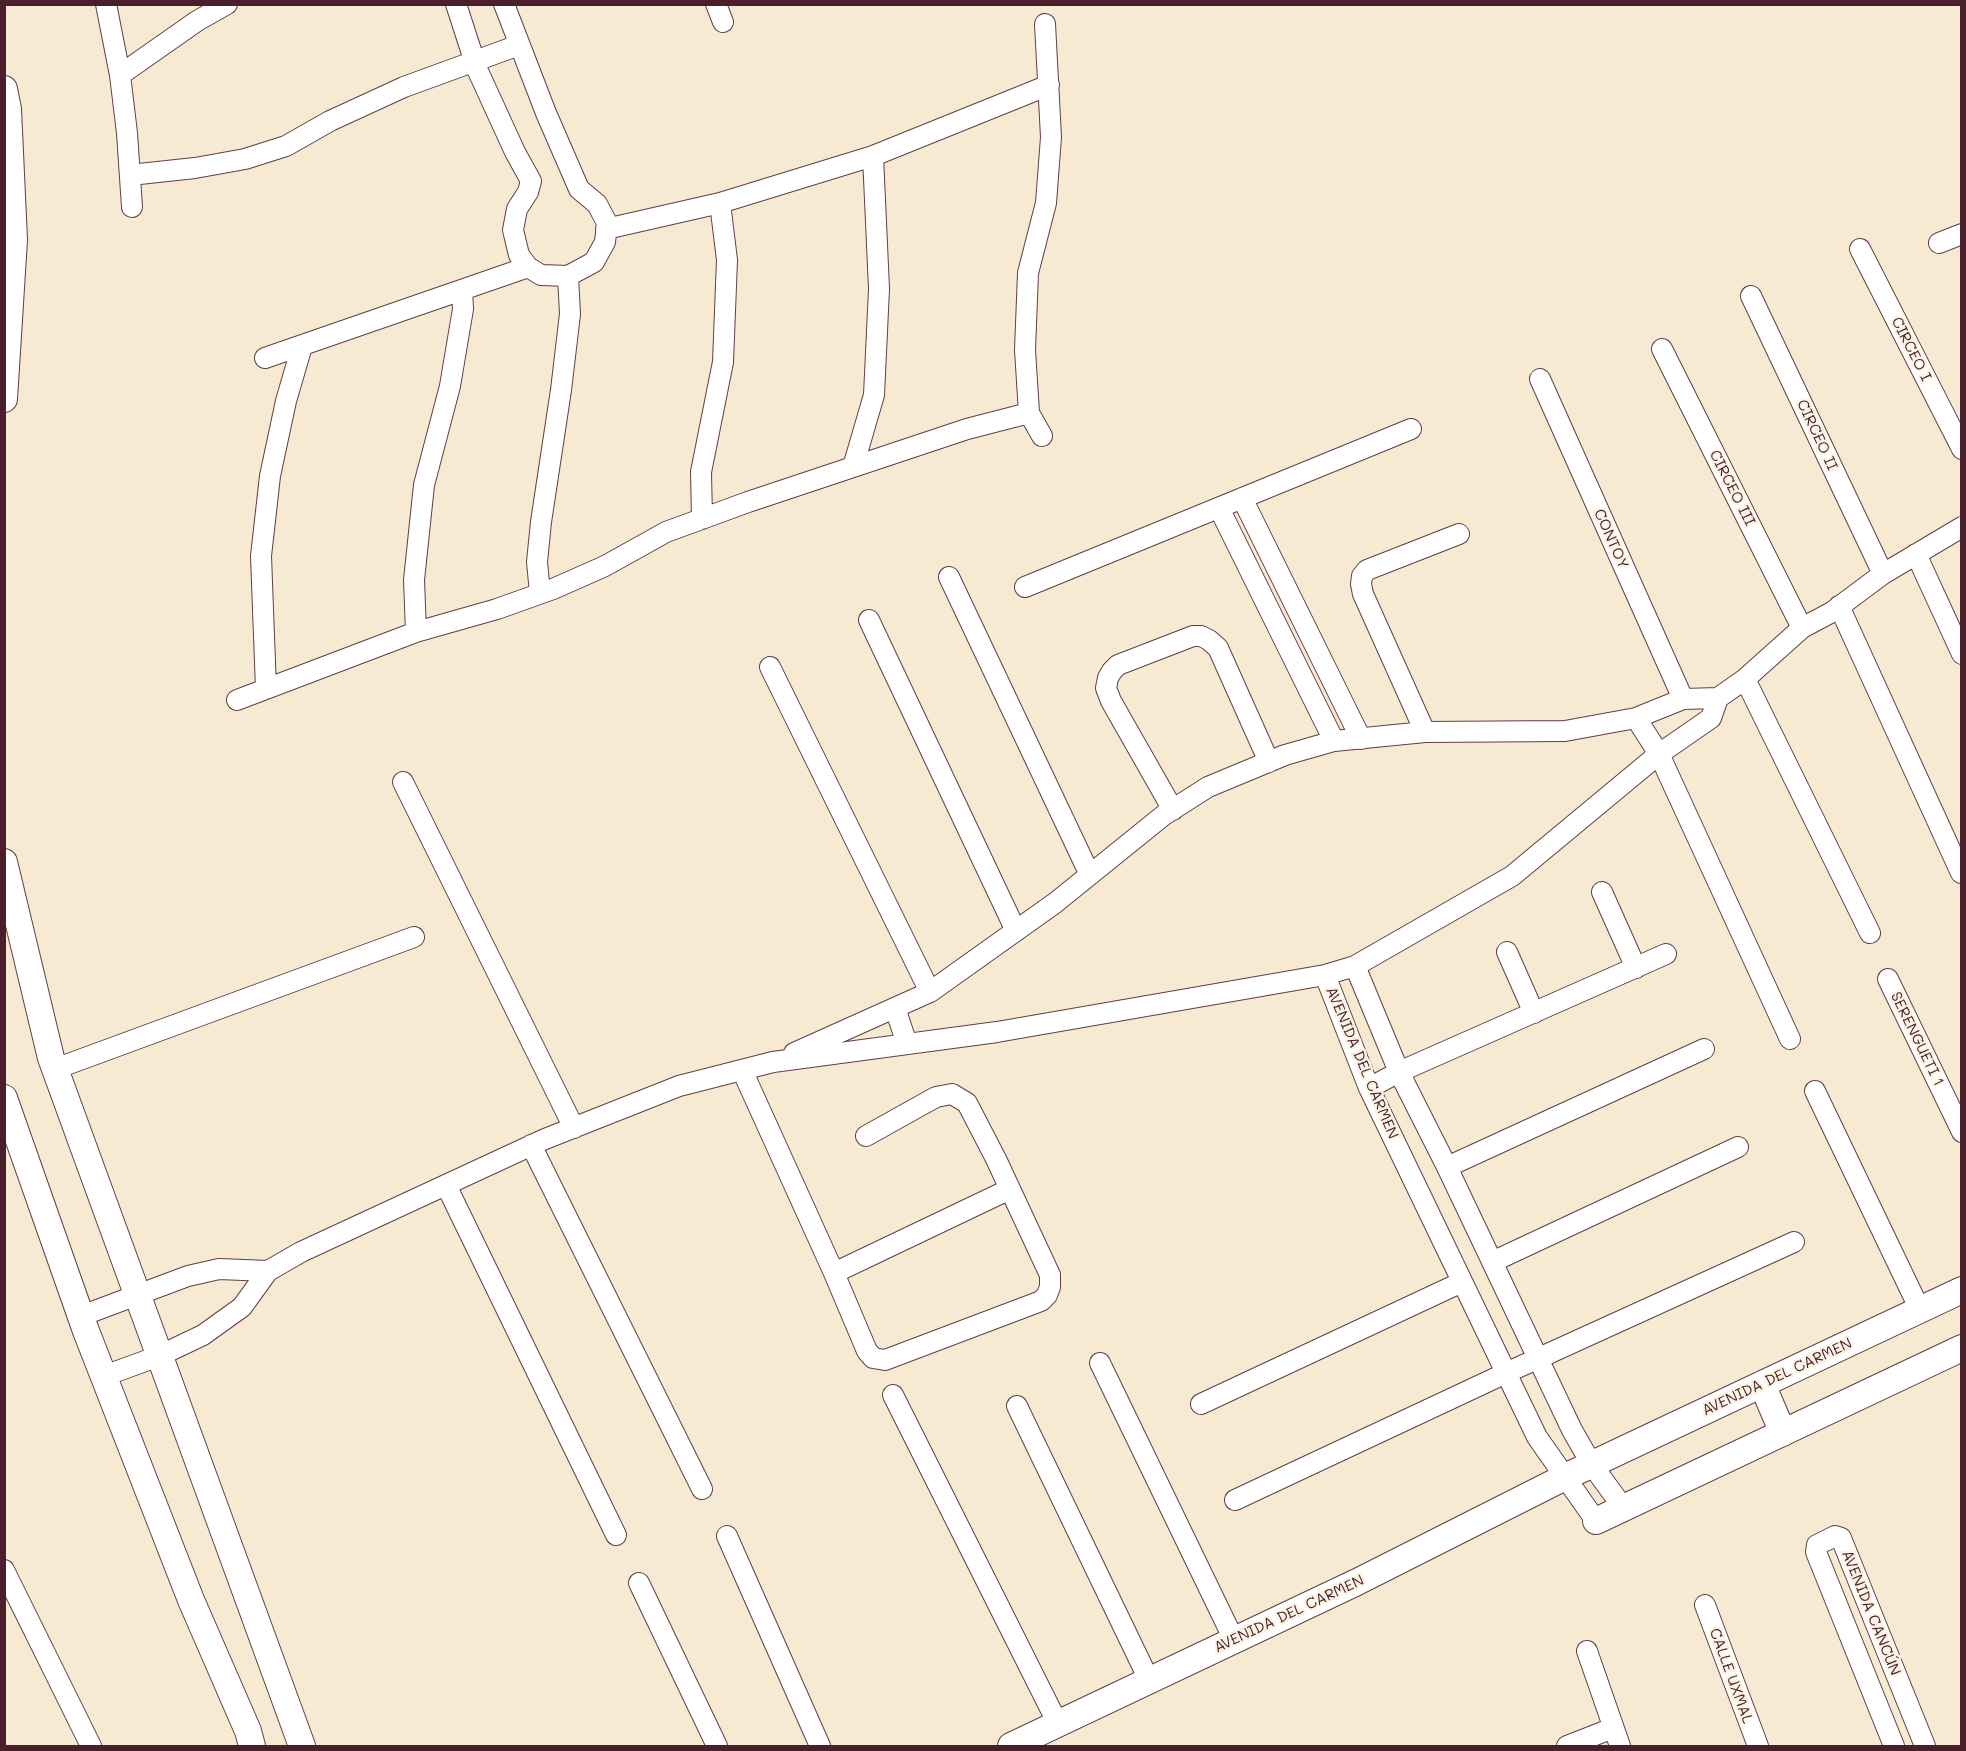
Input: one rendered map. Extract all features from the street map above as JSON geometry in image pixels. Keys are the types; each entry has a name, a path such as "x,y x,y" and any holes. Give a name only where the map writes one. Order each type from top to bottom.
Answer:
{"main road":[{"path":"4,89 8,109 14,240 4,399"},
{"path":"4,862 55,1069 302,1746"},
{"path":"4,1098 81,1316 191,1600 248,1731 252,1746"},
{"name":"AVENIDA DEL CARMEN","path":"1011,1746 1358,1582 1565,1477 1962,1290"},
{"name":"AVENIDA DEL CARMEN","path":"1596,1521 1622,1506 1962,1348"},
{"path":"1762,1384 1783,1433"}],"street":[{"path":"106,4 120,75 132,207"},
{"path":"120,75 197,21 227,4"},
{"path":"456,4 475,61 515,152 531,181 528,192 517,209 513,230 519,255 528,267 541,275 568,276 594,262 605,242 607,223 597,204 579,189 546,113 504,4"},
{"path":"1042,436 1029,413 1025,350 1028,273 1046,203 1051,137 1045,24"},
{"path":"130,175 195,168 245,159 286,146 330,121 404,87 519,45"},
{"path":"606,229 720,203 873,156 1048,85"},
{"path":"853,467 874,395 879,289 873,156"},
{"path":"702,519 701,472 723,362 727,260 720,203"},
{"path":"1939,243 1962,234"},
{"name":"CIRCEO I","path":"1860,249 1962,449"},
{"path":"265,358 528,267"},
{"path":"540,593 537,562 570,314 568,276"},
{"path":"417,632 414,580 424,485 450,386 463,309 462,290"},
{"name":"CIRCEO II","path":"1751,296 1883,574"},
{"path":"266,689 261,556 270,476 286,401 302,346"},
{"name":"CIRCEO III","path":"1662,349 1802,628"},
{"name":"CONTOY","path":"1540,379 1683,699"},
{"path":"237,700 417,632 497,609 540,593 605,566 666,532 967,429 1029,413"},
{"path":"1025,587 1411,429"},
{"path":"1242,498 1361,739"},
{"path":"1219,508 1334,741"},
{"path":"773,1062 930,992 1016,931 1173,810 1208,787 1269,762 1334,741 1425,732 1565,731 1635,718 1683,699 1718,698 1745,680 1802,628 1839,606 1883,574 1962,527"},
{"path":"1425,732 1363,594 1362,576 1367,570 1460,534"},
{"path":"1916,554 1962,654"},
{"path":"949,577 1090,875"},
{"path":"1839,606 1961,873"},
{"path":"869,620 1016,931"},
{"path":"1173,810 1111,701 1106,688 1108,678 1118,665 1193,636 1201,636 1209,640 1218,648 1269,762"},
{"path":"770,667 930,992"},
{"path":"1745,680 1870,933"},
{"path":"1355,966 1512,876 1659,754 1711,718 1718,698"},
{"path":"1635,718 1659,754 1790,1039"},
{"path":"403,782 574,1128"},
{"path":"1602,892 1636,968"},
{"path":"55,1069 414,937"},
{"path":"1507,952 1534,1013"},
{"path":"1369,1088 1399,1072 1666,954"},
{"name":"AVENIDA DEL CARMEN","path":"1596,1521 1536,1437 1369,1088 1325,975 1355,966 1399,1072 1447,1167 1572,1430 1592,1465 1622,1506"},
{"path":"104,1376 159,1356 203,1335 242,1307 268,1271 301,1252 531,1145 679,1086 773,1062 997,1032 1325,975"},
{"name":"SERENGUETI 1","path":"1888,979 1962,1132"},
{"path":"895,1008 907,1044"},
{"path":"1447,1167 1704,1049"},
{"path":"742,1070 867,1351 873,1358 893,1357 1041,1300 1049,1291 1050,1275 967,1103 952,1094 936,1097 866,1136"},
{"path":"1815,1091 1920,1310"},
{"path":"531,1145 702,1489"},
{"path":"1492,1262 1738,1147"},
{"path":"446,1185 616,1535"},
{"path":"834,1273 1010,1189"},
{"path":"1235,1500 1794,1242"},
{"path":"81,1316 188,1276 219,1269 268,1271"},
{"path":"1201,1404 1462,1282"},
{"path":"1100,1363 1234,1640"},
{"path":"893,1395 1058,1724"},
{"path":"1017,1406 1149,1680"},
{"path":"727,1536 820,1746"},
{"name":"AVENIDA CANCÚN","path":"1894,1746 1816,1552 1817,1545 1835,1536 1841,1538 1925,1746"},
{"path":"4,1570 91,1746"},
{"path":"639,1583 717,1746"},
{"name":"CALLE UXMAL","path":"1705,1605 1758,1746"},
{"path":"1567,1746 1616,1737 1587,1652"}]}
